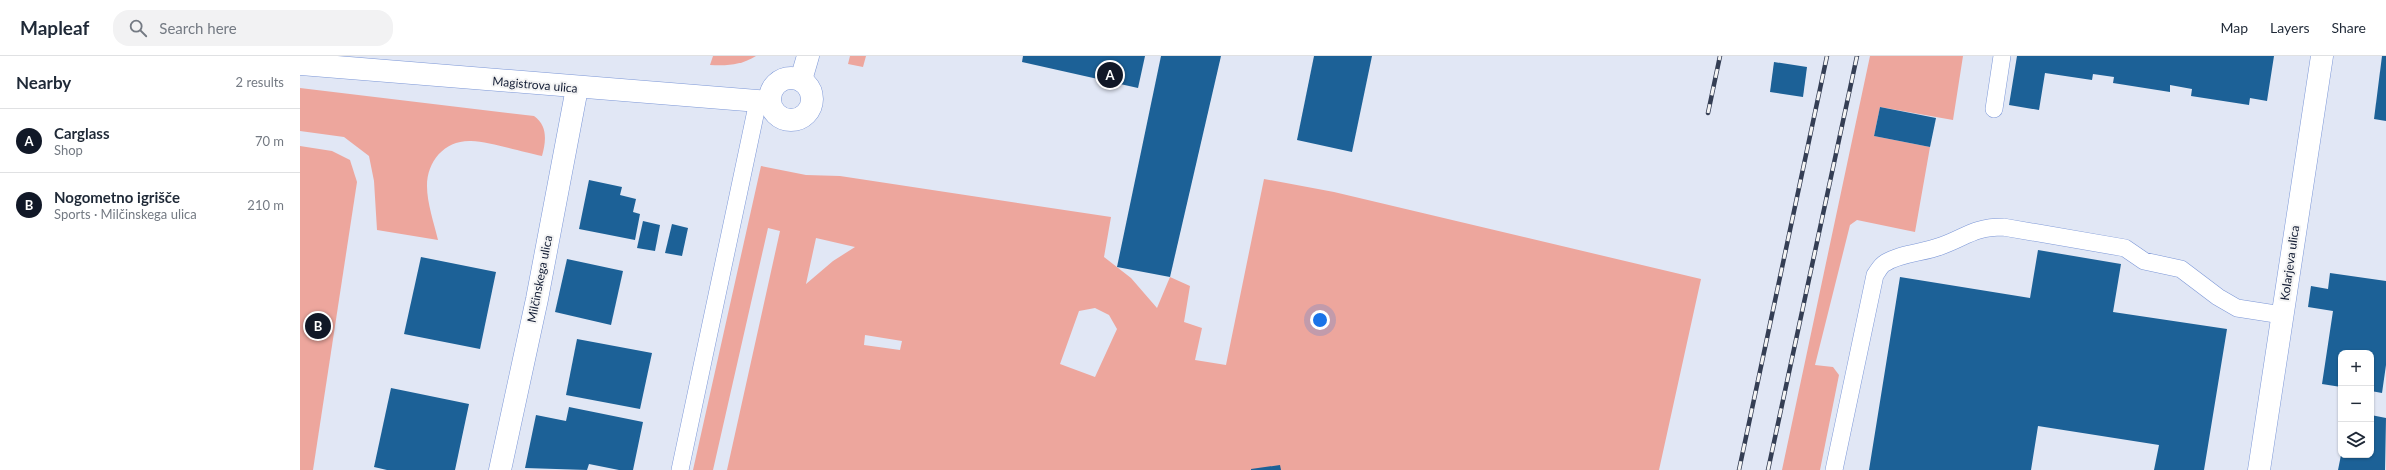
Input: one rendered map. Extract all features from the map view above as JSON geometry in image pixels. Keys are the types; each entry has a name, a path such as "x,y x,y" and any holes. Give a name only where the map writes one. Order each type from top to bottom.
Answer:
{"street":[{"path":"801,80 808,56"},
{"name":"Kolarjeva ulica","path":"2260,470 2322,56"},
{"name":"Magistrova ulica","path":"300,64 331,62 577,88 764,102"},
{"path":"789,78 801,80 808,86 812,99 808,112 803,117 796,119 782,118 764,102 777,83 789,78"},
{"name":"Milčinskega ulica","path":"500,470 537,299 577,88"}],"lane":[{"path":"1994,109 2002,56"},
{"path":"680,470 764,102"},
{"path":"1834,470 1874,274 1883,264 1897,257 1942,245 1969,232 1986,227 2003,227 2125,248 2144,260 2181,269 2218,297 2237,308 2282,316"}],"shaded area":[{"path":"713,56 756,56 734,64 710,65"},
{"path":"850,56 866,56 863,67 848,64"},
{"path":"1870,56 1963,56 1953,120 1880,107 1874,136 1930,147 1915,232 1857,220 1850,225 1815,365 1833,367 1839,375 1820,470 1782,470"},
{"path":"300,88 534,116 542,124 545,134 542,156 479,142 471,141 453,144 439,154 430,168 428,177 428,199 438,240 377,230 374,181 369,156 344,137 300,131"},
{"path":"300,146 332,151 350,160 357,182 313,470 300,470"},
{"path":"761,166 806,175 840,176 1111,217 1104,257 1131,278 1157,308 1170,277 1190,286 1184,322 1202,328 1195,360 1226,365 1264,179 1334,192 1701,279 1659,470 727,470 780,231 768,228 713,470 693,470","holes":["816,238 855,247 833,261 806,284","1095,308 1109,315 1117,329 1095,377 1060,364 1079,311","865,335 902,341 900,350 864,345"]}],"building":[{"path":"1023,56 1145,56 1138,88 1022,62"},
{"path":"1161,56 1221,56 1170,277 1117,267"},
{"path":"1314,56 1372,56 1352,152 1297,140"},
{"path":"2017,56 2274,56 2267,101 2250,98 2249,105 2191,96 2192,89 2170,85 2170,92 2113,83 2114,77 2093,74 2092,80 2045,73 2039,110 2009,105"},
{"path":"2382,56 2386,56 2386,121 2374,119"},
{"path":"1774,62 1807,67 1803,97 1770,92"},
{"path":"1880,107 1936,118 1930,147 1874,136"},
{"path":"589,180 622,187 620,195 636,199 633,212 640,214 635,240 579,229"},
{"path":"643,221 660,225 655,251 637,248"},
{"path":"672,224 688,228 682,256 665,253"},
{"path":"2038,250 2121,264 2113,312 2227,329 2204,470 2154,470 2159,445 2038,426 2031,470 1869,470 1900,277 2030,298"},
{"path":"421,257 496,272 480,349 404,334"},
{"path":"567,259 623,271 611,325 555,312"},
{"path":"2330,273 2386,281 2386,365 2382,393 2374,392 2374,350 2338,350 2338,387 2322,384 2333,311 2308,307 2311,286 2328,289"},
{"path":"577,339 652,353 640,409 566,395"},
{"path":"391,388 469,404 455,470 387,470 374,467"},
{"path":"569,407 643,422 633,470 619,470 589,464 587,470 525,468 536,415 566,421"},
{"path":"2374,416 2386,418 2385,470 2338,470 2340,458 2374,458"},
{"path":"1280,465 1281,470 1251,470 1251,469"}],"railway":[{"path":"1708,113 1720,56"},
{"path":"1739,470 1827,56"},
{"path":"1768,470 1857,56"}],"place":[{"name":"Carglass","path":"1110,75"},
{"name":"Nogometno igrišče","path":"318,326"}]}
